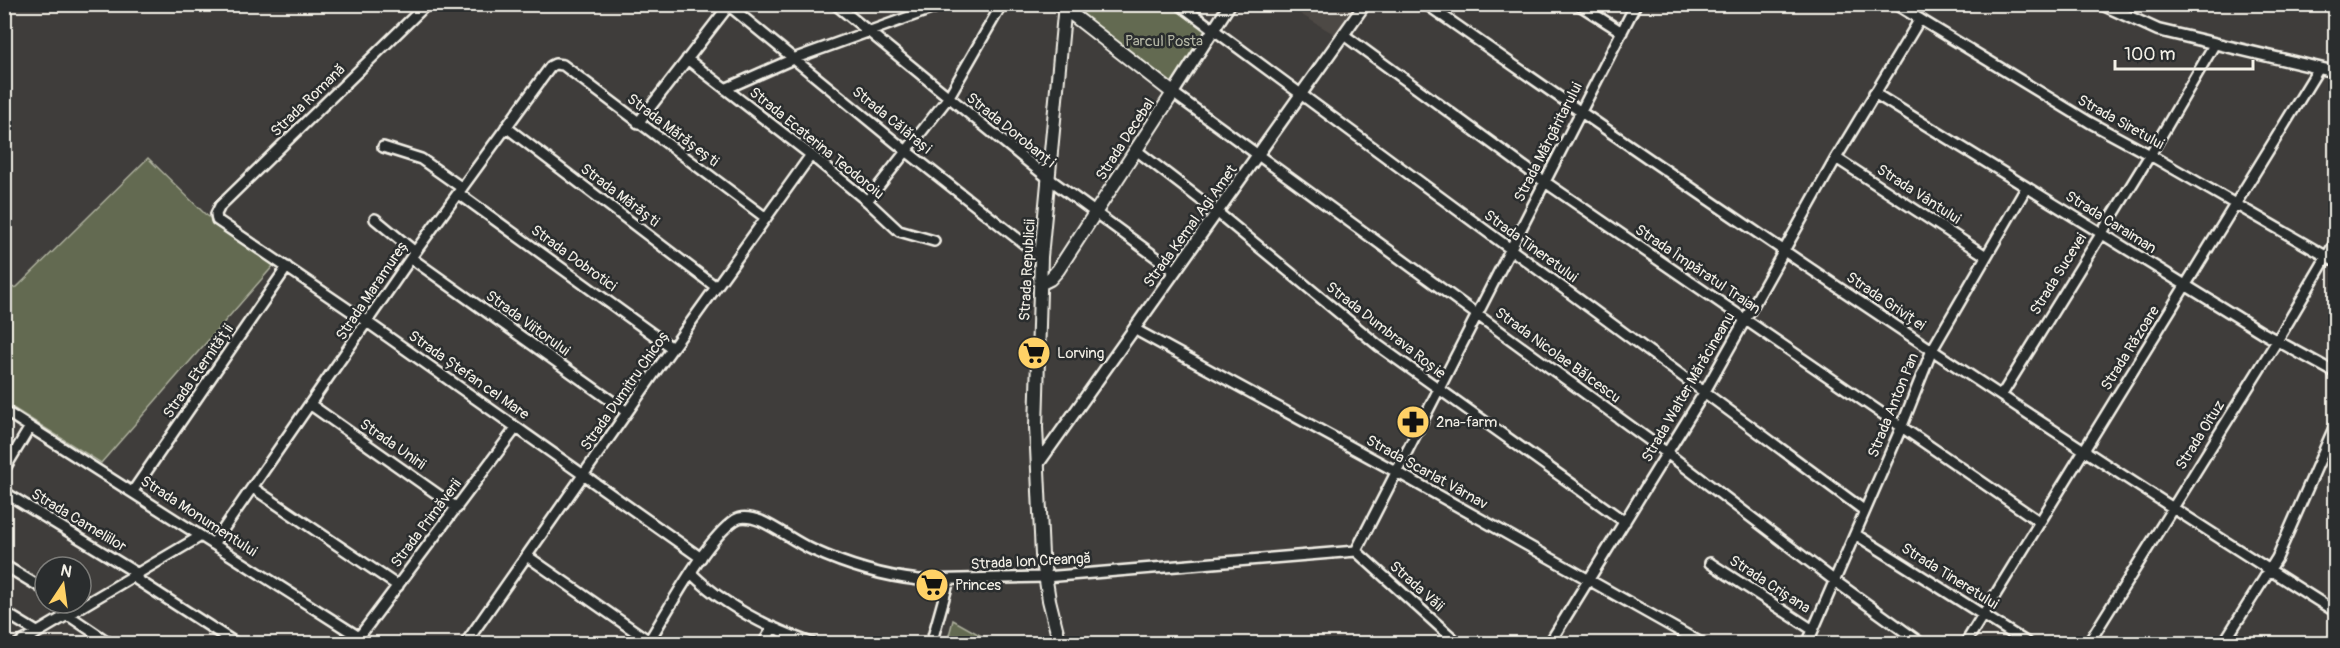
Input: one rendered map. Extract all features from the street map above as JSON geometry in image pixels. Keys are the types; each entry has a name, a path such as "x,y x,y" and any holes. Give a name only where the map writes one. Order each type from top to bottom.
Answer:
{"main road":[{"path":"1063,6 1173,93"},
{"name":"Strada Republicii","path":"1060,644 1045,577 1036,427 1041,257 1063,6"},
{"name":"Strada Decebal","path":"1040,284 1050,279 1058,270 1173,93"}],"street":[{"name":"Strada Romană","path":"217,220 216,214 220,206 427,4"},
{"name":"Strada Dorobanți","path":"835,4 866,32 1048,178 1176,271"},
{"path":"725,89 793,60 945,4"},
{"path":"867,201 948,98 1002,4"},
{"name":"Strada Tineretului","path":"1179,4 1864,511"},
{"name":"Strada Decebal","path":"1173,93 1230,4"},
{"name":"Strada Kemal Agi Amet","path":"1038,464 1365,4"},
{"name":"Strada Griviței","path":"1426,4 1932,350 2171,508 2336,612"},
{"path":"1578,4 1622,32"},
{"name":"Strada Mărgăritarului","path":"1356,550 1636,4"},
{"name":"Strada Siretului","path":"1895,4 2089,123 2150,155 2336,262"},
{"path":"2101,4 2158,30 2336,72"},
{"path":"638,123 729,5"},
{"name":"Strada Călărași","path":"729,5 793,60 1041,257"},
{"name":"Strada Walter Mărăcineanu","path":"1549,644 1704,393 1836,158 1920,19"},
{"name":"Strada Împăratul Traian","path":"1344,35 1545,182 2040,522"},
{"name":"Strada Sucevei","path":"2001,396 2150,155 2214,45"},
{"name":"Strada Ecaterina Teodoroiu","path":"687,59 811,155 899,231 934,241"},
{"name":"Strada Maramureș","path":"213,544 254,488 413,255 506,127 548,70 555,64 563,65"},
{"name":"Strada Mărășești","path":"563,65 766,218"},
{"name":"Strada Răzoare","path":"1965,644 2319,68"},
{"name":"Strada Nicolae Bălcescu","path":"1173,93 1667,453 1922,644"},
{"name":"Strada Caraiman","path":"1874,93 2186,286 2277,341 2336,373"},
{"name":"Strada Mărăști","path":"506,127 716,287"},
{"name":"Strada Dobrotici","path":"383,147 421,159 672,348"},
{"name":"Strada Dumbrava Roșie","path":"1136,150 1218,213 1379,346 1625,522"},
{"name":"Strada Dumitru Chicoș","path":"469,642 627,412 811,155"},
{"name":"Strada Vântului","path":"1836,158 1986,256"},
{"name":"Strada Anton Pan","path":"1807,644 1901,428 1932,350 2026,188"},
{"name":"Strada Viitorului","path":"375,219 413,255 627,412"},
{"name":"Strada Ștefan cel Mare","path":"217,220 367,322 701,558"},
{"name":"Strada Oituz","path":"2088,644 2277,341 2336,241"},
{"name":"Strada Eternității","path":"133,491 287,267"},
{"name":"Strada Scarlat Vârnav","path":"1134,329 1395,471 1703,644"},
{"name":"Strada Unirii","path":"311,405 457,508"},
{"name":"Strada Monumentului","path":"11,415 370,644"},
{"path":"2223,644 2277,558 2336,423"},
{"path":"4,470 30,427"},
{"name":"Strada Primăverii","path":"359,636 516,428"},
{"path":"254,488 398,586"},
{"name":"Strada Cameliilor","path":"4,492 135,575 237,644"},
{"name":"Strada Ion Creangă","path":"701,558 723,531 736,519 744,517 761,522 812,550 850,564 901,578 949,580 1045,577 1356,550"},
{"name":"Strada Tineretului","path":"1855,534 2029,644"},
{"path":"93,600 201,536"},
{"name":"Strada Văii","path":"1356,550 1459,644"},
{"path":"526,556 648,642 701,558"},
{"name":"Strada Crișana","path":"1710,563 1813,630"},
{"path":"4,565 33,583"},
{"path":"691,573 705,587 732,607 814,644"},
{"path":"931,644 949,580"},
{"path":"4,612 37,632"},
{"path":"18,644 68,615"},
{"path":"75,615 111,644"},
{"path":"763,644 772,627"}],"shaded area":[{"path":"1285,5 1361,5 1339,37"}],"green space":[{"name":"Parcul Posta","path":"1065,4 1179,5 1214,30 1173,93"},
{"path":"148,158 205,214 274,265 101,463 5,403 4,289 17,287"},
{"path":"953,620 994,643 947,643"}],"place":[{"name":"Lorving","path":"1034,353"},
{"name":"2na-farm","path":"1413,422"},
{"name":"Princes","path":"932,585"}]}
